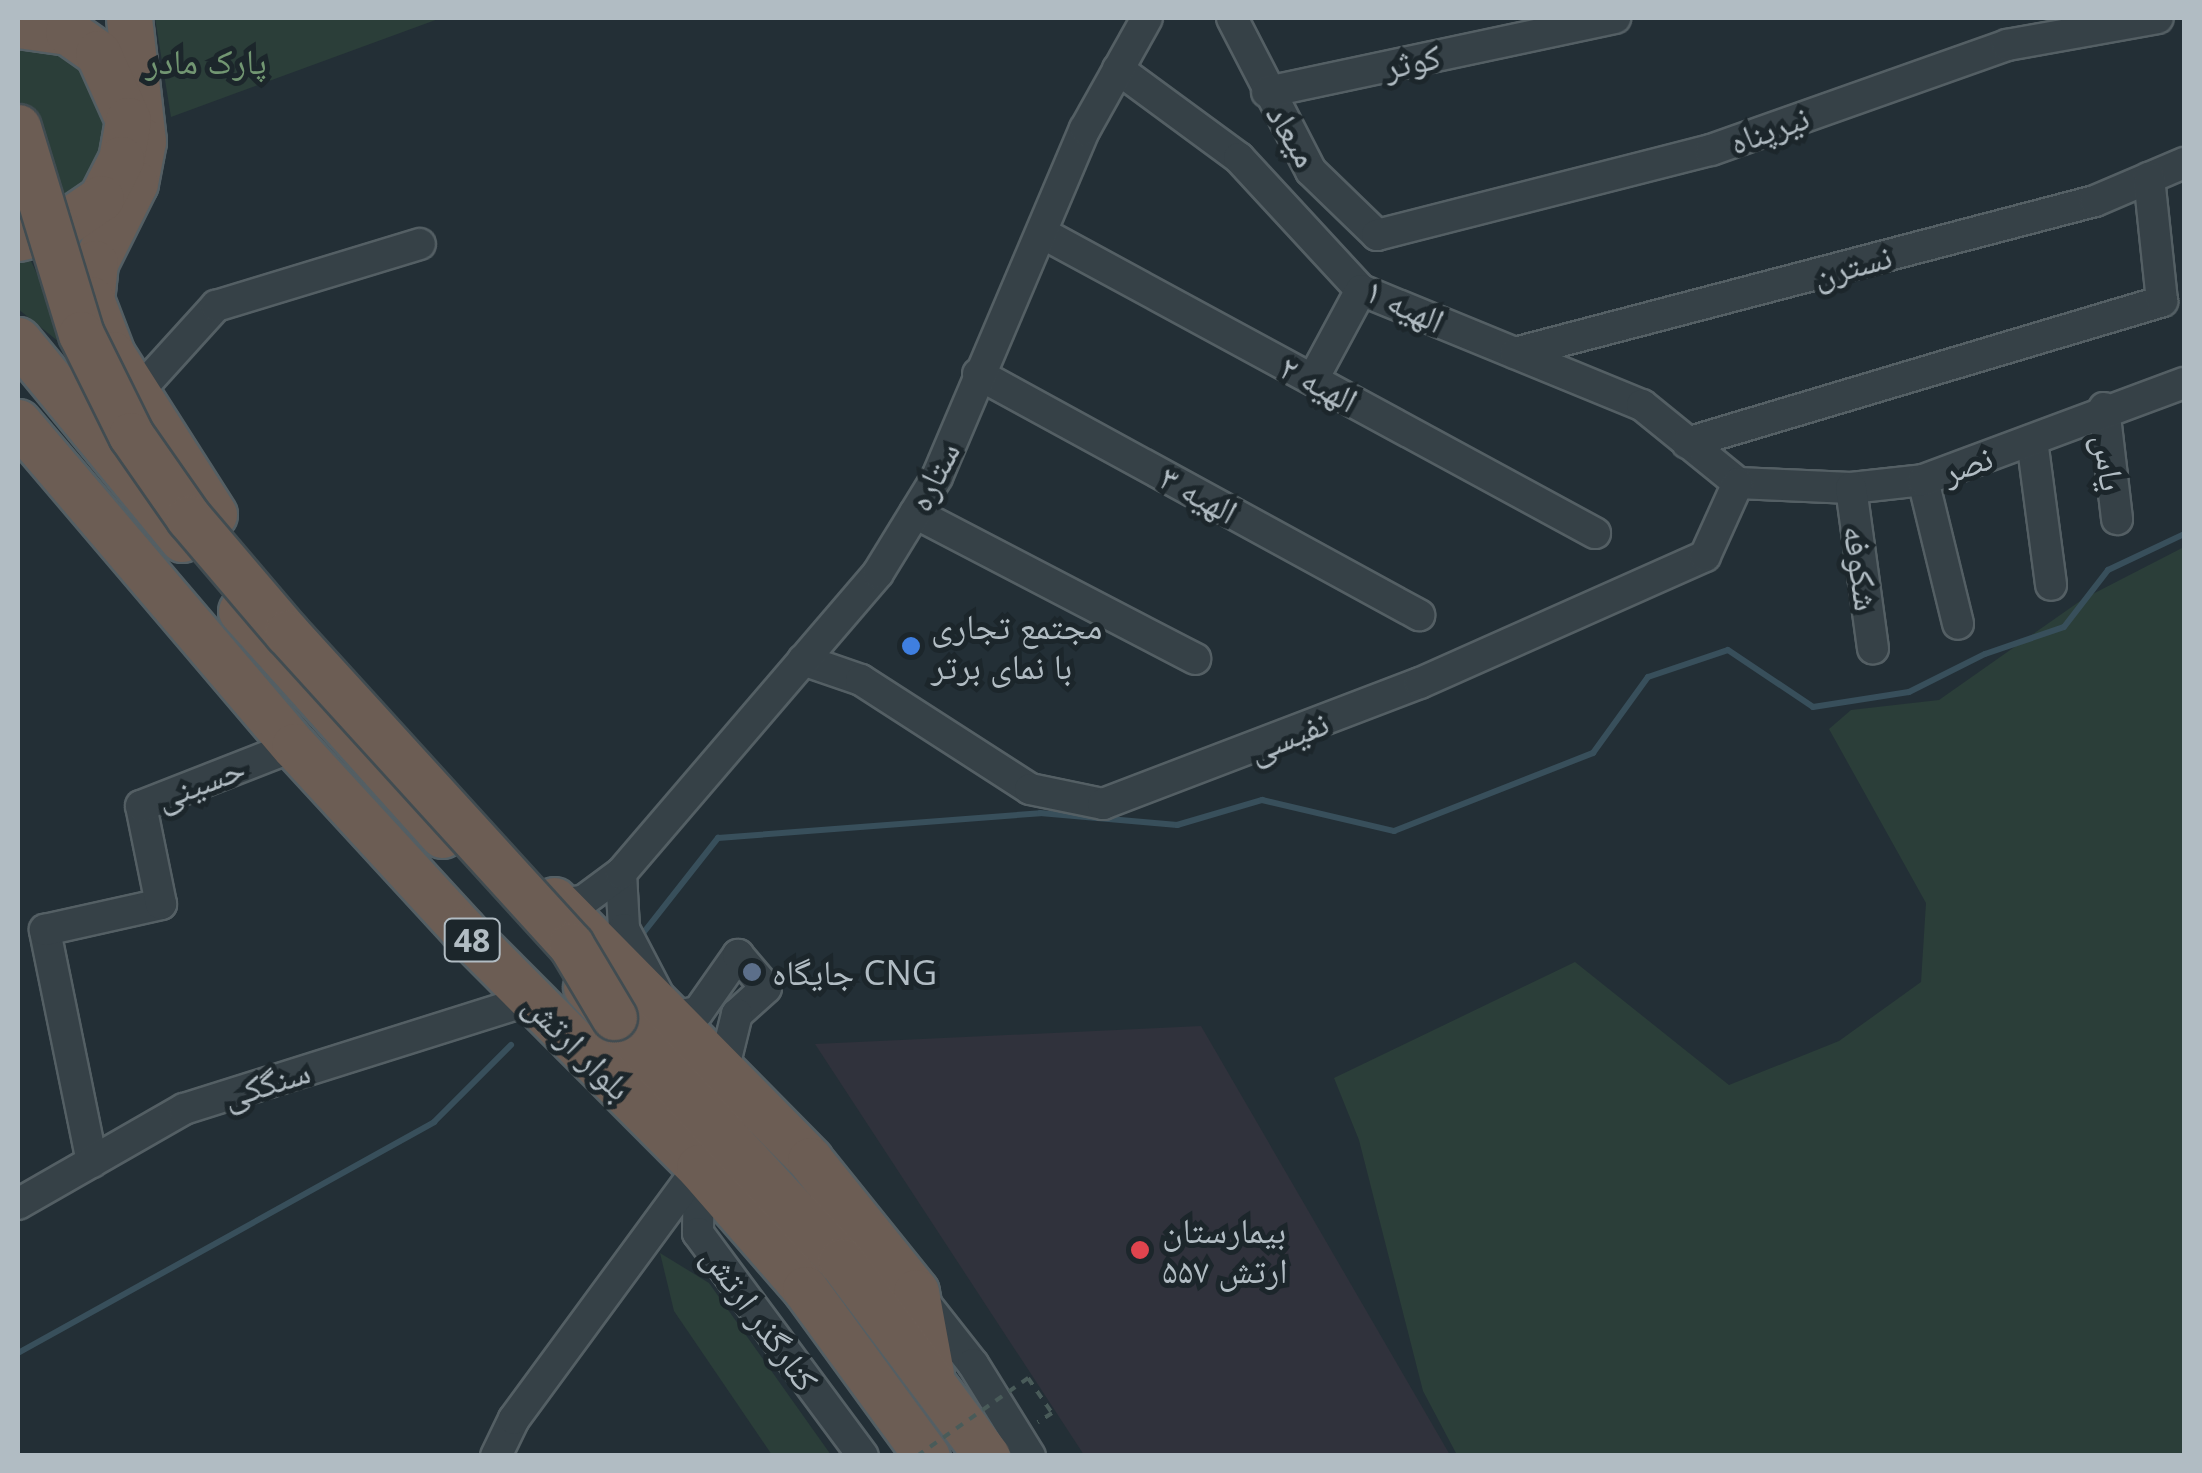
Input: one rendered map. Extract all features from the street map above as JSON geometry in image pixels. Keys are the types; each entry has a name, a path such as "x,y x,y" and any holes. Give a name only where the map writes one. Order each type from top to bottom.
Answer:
{"highway":[{"path":"129,18 143,142 135,183 96,262 91,299 137,393 183,471 286,599 557,904 670,1017 702,1078 810,1160 916,1292 931,1374"},
{"path":"18,238 57,228 101,198 126,140 124,100 108,66 83,40 33,26"},
{"name":"48","path":"18,127 81,334 131,435 189,518 571,945 614,1018 702,1078"},
{"path":"31,356 183,471"},
{"name":"بلوار ارتش","path":"31,356 311,697 614,1018"},
{"name":"بلوار ارتش","path":"18,424 294,746 532,999 698,1167 805,1289 927,1456"},
{"name":"بلوار ارتش","path":"702,1078 931,1374 988,1456"}],"street":[{"name":"ستاره","path":"557,904 583,901 621,873 878,573 938,477 978,374 1044,234 1084,129 1147,18"},
{"name":"میعاد","path":"1232,18 1311,171 1377,236"},
{"name":"کوثر","path":"1267,92 1615,18"},
{"name":"نیرپناه","path":"1377,236 1711,150 2007,45 2158,18"},
{"name":"الهیه ۱","path":"1118,69 1239,158 1361,290 1642,405 1738,484"},
{"name":"نسترن","path":"1515,353 2095,201 2184,163"},
{"path":"1687,443 2162,300 2150,178"},
{"name":"الهیه ۲","path":"1044,234 1595,533"},
{"path":"137,393 216,306 420,244"},
{"path":"1312,380 1361,290"},
{"name":"الهیه ۳","path":"978,374 1419,615"},
{"name":"نصر","path":"1738,484 1851,488 1924,480 2104,408 2184,383"},
{"name":"یاس","path":"2104,408 2117,519"},
{"path":"2032,440 2051,585"},
{"path":"1924,480 1958,624"},
{"name":"نفیسی","path":"804,660 861,680 1030,789 1103,804 1420,683 1704,556 1738,484"},
{"name":"شکوفه","path":"1851,488 1873,648"},
{"path":"915,513 1196,659"},
{"name":"حسینی","path":"32,957 45,930 161,904 141,806 294,746"},
{"path":"621,873 624,929 670,1017 698,1012 738,955 766,988 737,1014 702,1078"},
{"path":"32,957 92,1162"},
{"name":"سنگکی","path":"18,1204 184,1109 532,999"},
{"path":"496,1456 514,1419 698,1167"},
{"name":"کنارگذر ارتش","path":"698,1167 698,1232 862,1456"},
{"path":"916,1292 972,1364 1030,1456"}],"path":[{"path":"917,1456 1028,1378 1052,1413"}],"shaded area":[{"name":"بیمارستان ۵۵۷ ارتش","path":"1201,1026 1450,1455 1084,1455 815,1044"}],"green space":[{"name":"پارک مادر","path":"155,18 441,18 171,117"},
{"path":"18,36 83,54 116,149 65,208 18,97"},
{"path":"18,257 31,261 74,354 18,309"},
{"path":"2184,547 2184,1455 1457,1455 1423,1391 1359,1140 1334,1078 1575,962 1729,1085 1839,1041 1921,982 1926,903 1829,729 1851,710 1939,700 2083,599"},
{"path":"660,1253 709,1283 831,1455 772,1455 674,1311"}],"waterway":[{"path":"644,932 718,838 1040,813 1177,825 1262,800 1394,831 1593,753 1648,677 1728,650 1813,707 1909,692 1985,654 2064,627 2108,570 2184,534"},
{"path":"18,1353 434,1122 511,1045"}],"place":[{"name":"مجتمع تجاری با نمای برتر","path":"911,646"},
{"name":"جایگاه CNG","path":"752,972"},
{"name":"بیمارستان ۵۵۷ ارتش","path":"1140,1250"}]}
